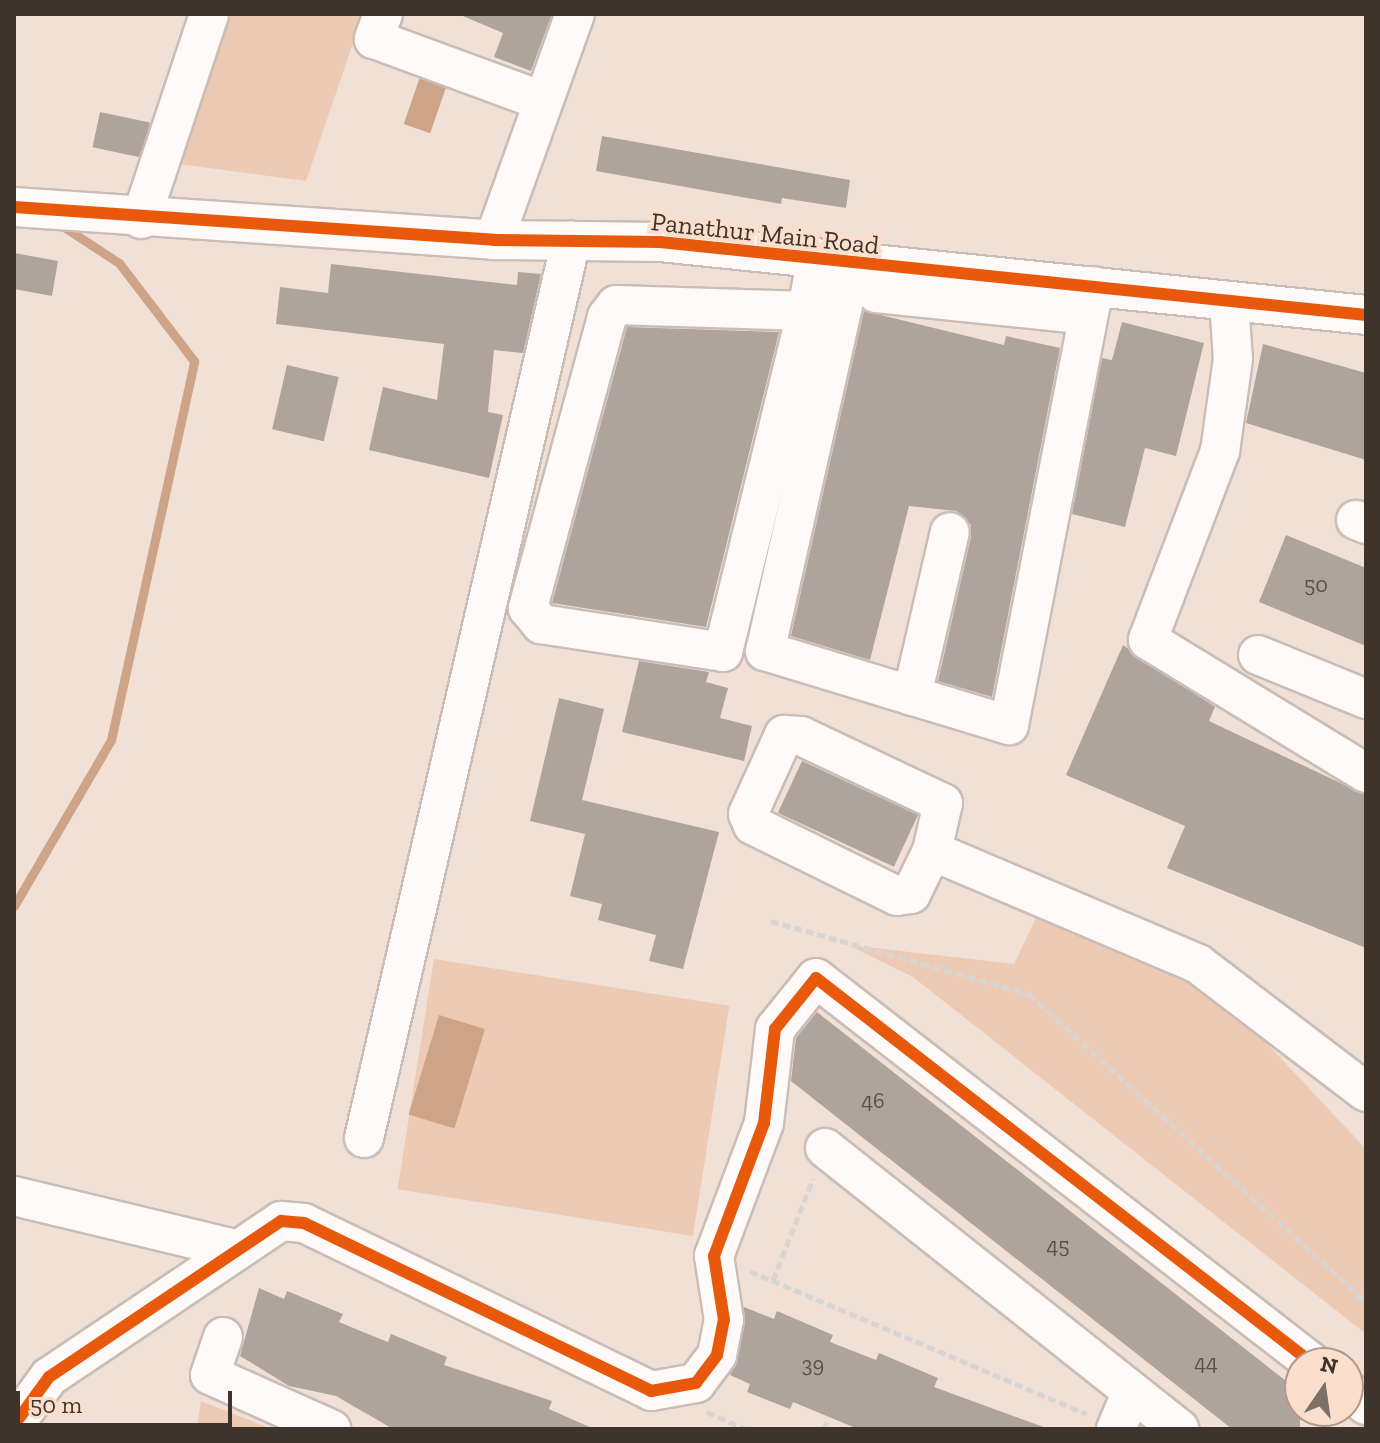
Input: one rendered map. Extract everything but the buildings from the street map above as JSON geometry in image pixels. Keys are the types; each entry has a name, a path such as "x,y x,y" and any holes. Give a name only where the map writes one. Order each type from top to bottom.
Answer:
{"street":[{"path":"141,219 209,14"},
{"path":"383,14 374,39 540,100"},
{"path":"494,240 540,100 575,14"},
{"name":"Panathur Main Road","path":"17,208 63,215 494,240 571,241 1091,300 1229,301 1366,315"},
{"path":"364,1138 571,241"},
{"path":"807,311 616,305 607,317 528,608 541,624 723,652 807,311 839,272"},
{"path":"839,272 765,651 1009,725 1091,300"},
{"path":"1229,301 1233,359 1220,451 1148,640 1366,773"},
{"path":"912,696 950,532"},
{"path":"1258,655 1366,699"},
{"path":"801,736 943,803 932,851 915,889 897,896 758,829 748,814 778,741 801,736"},
{"path":"932,851 1198,964 1366,1092"},
{"path":"14,1425 49,1377 230,1248 281,1221 304,1223 651,1391 696,1383 717,1355 724,1320 714,1256 764,1123 775,1029 816,978 1291,1347"},
{"path":"825,1148 1122,1416 1179,1429"},
{"path":"14,1196 230,1248"},
{"path":"223,1337 210,1375 331,1429"}],"path":[{"path":"771,921 1029,994 1366,1302"},
{"path":"773,1280 825,1148"},
{"path":"714,1256 1122,1416"},
{"path":"824,1429 829,1418"}],"shaded area":[{"path":"230,14 363,14 306,181 179,164"},
{"path":"421,74 447,83 430,133 404,124"},
{"path":"1042,906 1199,971 1366,1149 1366,1334 913,977 848,945 1014,964"},
{"path":"434,959 729,1006 693,1236 398,1189"},
{"path":"439,1015 485,1029 454,1128 409,1114"},
{"path":"201,1401 272,1429 197,1429"}],"waterway":[{"path":"14,906 111,740 194,361 119,263 61,225"}],"cycle path":[{"path":"14,207 494,240 660,242 1366,315"},
{"path":"14,1425 49,1377 281,1221 304,1223 651,1391 696,1383 717,1355 724,1320 714,1256 764,1123 775,1029 816,978 1291,1347"}]}
